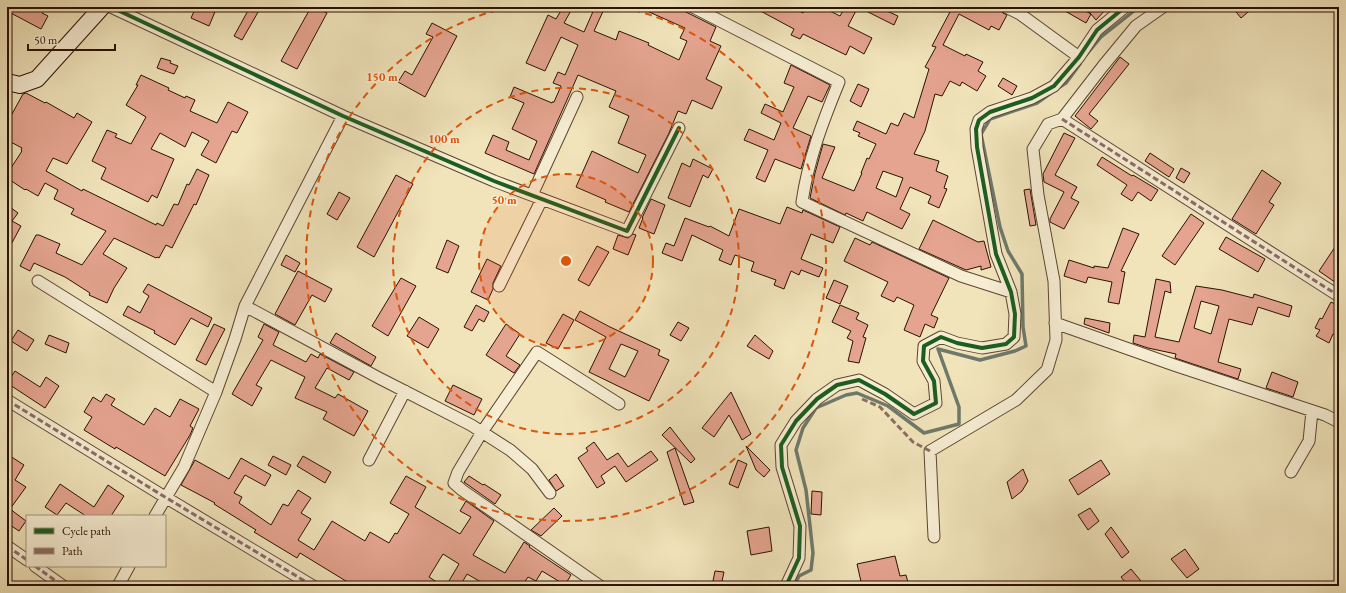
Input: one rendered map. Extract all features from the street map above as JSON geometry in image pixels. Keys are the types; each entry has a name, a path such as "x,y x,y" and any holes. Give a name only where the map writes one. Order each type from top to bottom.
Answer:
{"main road":[{"path":"7,82 20,84 37,79 102,7"}],"street":[{"path":"111,7 343,116 494,181 627,232 679,128"},
{"path":"693,7 839,82 811,156 802,202 961,276 1011,292"},
{"path":"1006,7 1020,14 1079,57"},
{"path":"786,586 799,558 800,526 782,467 781,445 796,421 817,399 837,385 859,380 885,394 914,414 936,403 934,381 922,361 924,346 941,337 957,343 982,348 1006,344 1014,337 1015,314 1011,292 996,254 977,147 976,129 979,120 990,112 1032,98 1054,86 1079,57 1097,30 1125,7"},
{"path":"934,537 930,451 1016,400 1047,370 1056,340 1054,281 1038,195 1033,149 1048,124 1062,119 1136,26 1163,7"},
{"path":"499,286 577,97"},
{"path":"156,515 184,466 216,392 245,306 343,116"},
{"path":"1062,119 1339,296"},
{"path":"38,281 216,392"},
{"path":"245,306 471,425 510,450 532,469 550,493"},
{"path":"1055,323 1174,365 1326,415 1339,422"},
{"path":"600,586 454,484 458,472 482,432 537,352 619,404"},
{"path":"369,460 405,391"},
{"path":"7,400 313,586"},
{"path":"1291,472 1309,441 1312,411"},
{"path":"7,546 26,559"},
{"path":"36,567 63,586"},
{"path":"118,586 128,567"}],"building":[{"path":"7,7 45,7 42,13 48,16 41,29 7,11"},
{"path":"196,7 217,7 209,26 191,18"},
{"path":"250,7 261,7 242,40 234,36"},
{"path":"311,7 315,7 327,13 297,69 281,61"},
{"path":"563,7 573,7 564,23 584,32 595,7 605,7 594,31 616,40 619,31 649,43 648,45 679,60 687,41 680,38 685,28 638,7 676,7 716,27 710,41 721,46 706,79 722,87 712,109 692,100 686,114 678,111 669,133 629,212 576,187 592,151 638,173 646,155 618,143 629,116 609,107 616,91 578,75 534,174 485,153 493,135 509,142 506,150 529,160 537,141 512,129 524,103 510,97 514,87 552,103 554,102 561,86 553,83 558,72 565,75 578,45 561,37 545,71 526,63 548,15 556,19"},
{"path":"753,7 792,7 803,13 806,7 822,7 840,16 845,7 858,7 848,26 872,38 864,54 850,46 846,55 803,34 800,39 791,35 794,29"},
{"path":"858,7 878,7 898,16 894,25"},
{"path":"946,7 997,7 1007,15 999,30 991,26 989,30 959,14 943,45 965,56 966,54 983,62 978,71 986,76 977,91 962,82 960,86 950,81 942,96 935,94 925,131 914,154 939,161 936,171 948,176 944,188 947,189 939,208 928,203 931,196 910,187 900,209 910,214 902,229 867,212 863,221 846,213 845,215 810,198 823,144 835,147 822,178 854,191 867,158 869,159 876,144 858,136 860,133 853,130 857,121 886,134 891,123 898,126 904,113 914,118 929,69 925,67 936,47 932,46 951,10","holes":["883,171 903,178 896,197 876,188"]},
{"path":"1058,7 1078,7 1091,14 1086,23"},
{"path":"1085,7 1108,7 1096,20"},
{"path":"1232,7 1254,7 1241,18"},
{"path":"432,23 457,36 425,97 398,82 405,71 412,75 433,37 426,34"},
{"path":"1120,57 1129,64 1089,114 1098,121 1091,129 1075,116"},
{"path":"161,58 171,61 170,63 178,66 174,74 157,68"},
{"path":"791,65 830,85 822,102 808,96 793,128 811,136 801,169 775,159 765,182 756,178 768,150 744,140 749,129 774,140 781,123 761,113 765,104 783,112 794,87 784,83"},
{"path":"141,75 169,88 168,90 185,98 186,96 195,100 190,111 217,123 228,102 248,112 237,133 232,131 216,163 201,155 209,141 192,132 185,147 160,133 151,149 174,159 157,198 152,195 148,202 101,179 106,168 92,161 107,130 117,134 115,137 131,144 146,117 126,105 138,85 136,85"},
{"path":"1003,78 1017,86 1012,95 998,86"},
{"path":"858,84 869,89 861,107 850,101"},
{"path":"26,93 45,103 46,102 74,118 77,113 92,122 67,164 53,158 46,171 82,191 83,189 156,225 157,223 163,226 174,204 178,205 187,184 189,185 197,169 209,175 196,205 194,204 172,248 166,245 159,258 156,258 114,238 103,254 127,268 114,288 107,303 89,295 90,293 65,277 34,263 30,271 20,266 36,235 60,244 56,253 82,265 106,231 71,214 74,209 54,199 58,190 45,183 38,196 26,189 25,190 7,178 7,174 22,151 22,148 7,140 7,123 23,94"},
{"path":"1064,133 1075,138 1055,175 1077,187 1071,198 1079,202 1064,229 1050,222 1050,219 1064,192 1044,182 1043,174"},
{"path":"1150,153 1174,169 1169,177 1145,161"},
{"path":"1102,157 1158,190 1151,201 1138,192 1132,201 1121,194 1127,185 1097,165"},
{"path":"693,159 713,169 708,178 703,175 690,207 668,198 682,163 690,167"},
{"path":"1181,168 1190,173 1184,183 1176,178"},
{"path":"1262,170 1281,183 1269,202 1274,205 1256,234 1232,219"},
{"path":"396,175 413,184 374,257 357,247"},
{"path":"1030,189 1036,225 1030,226 1024,190"},
{"path":"339,192 350,198 337,220 327,214"},
{"path":"651,199 665,205 654,234 639,228"},
{"path":"7,205 18,213 12,221 21,226 7,252"},
{"path":"787,207 802,213 803,210 840,227 833,243 811,234 801,259 823,268 819,277 801,270 799,275 791,271 784,289 774,285 776,280 751,271 754,262 735,255 731,265 719,260 723,250 692,235 682,261 662,253 666,243 674,246 685,218 709,227 710,226 729,236 739,209 780,224"},
{"path":"1191,214 1204,223 1175,265 1162,256"},
{"path":"933,220 978,242 984,241 991,267 981,270 981,266 966,270 919,249"},
{"path":"1123,228 1139,234 1121,271 1125,272 1119,304 1108,302 1112,282 1088,277 1086,283 1064,276 1069,260 1094,268 1094,266 1108,268"},
{"path":"633,234 636,235 628,255 613,249 618,235 628,238"},
{"path":"1226,237 1265,259 1258,272 1219,249"},
{"path":"855,238 870,245 872,242 949,278 931,315 938,318 934,328 925,324 920,337 904,330 914,305 897,297 894,302 881,296 888,282 844,261"},
{"path":"447,240 459,246 448,273 436,268"},
{"path":"1339,241 1339,285 1319,271"},
{"path":"597,246 609,252 589,286 578,280"},
{"path":"286,255 300,263 295,272 281,265"},
{"path":"487,259 501,266 493,283 493,289 488,300 471,292"},
{"path":"298,271 332,289 325,302 312,295 295,325 275,314"},
{"path":"401,278 416,286 388,336 372,326"},
{"path":"1156,279 1170,282 1171,293 1165,291 1155,337 1179,342 1196,286 1222,290 1253,298 1254,294 1292,306 1289,317 1258,307 1252,325 1229,319 1218,362 1241,369 1238,379 1175,358 1176,354 1133,343 1134,335 1145,337","holes":["1201,301 1219,306 1211,334 1194,328"]},
{"path":"834,280 848,286 840,304 826,298"},
{"path":"148,284 212,318 208,327 191,318 175,345 154,333 155,331 123,315 128,306 140,313 149,296 143,292"},
{"path":"1331,302 1339,306 1339,337 1333,334 1329,343 1316,336 1320,330 1315,328 1320,318 1322,319"},
{"path":"476,305 489,312 484,322 479,319 472,331 464,327"},
{"path":"840,305 859,313 856,319 868,325 863,337 866,338 859,363 848,361 853,341 847,338 851,331 832,322"},
{"path":"580,311 610,327 660,350 658,355 669,360 649,401 589,372 606,337 575,320","holes":["621,344 638,351 625,377 609,369"]},
{"path":"563,314 574,320 558,349 546,343"},
{"path":"419,317 439,329 428,348 407,336"},
{"path":"1085,318 1110,323 1109,333 1084,324"},
{"path":"678,322 689,328 681,341 670,335"},
{"path":"214,324 225,329 206,365 196,360"},
{"path":"264,324 279,332 273,345 306,362 311,354 318,358 320,354 354,372 349,380 327,368 315,388 335,398 338,394 368,411 354,436 323,419 327,412 295,398 305,377 271,360 256,385 262,388 252,406 232,394 263,340 258,337"},
{"path":"506,324 520,334 506,356 520,365 514,373 486,355"},
{"path":"18,330 34,340 27,351 11,341"},
{"path":"336,333 376,357 371,366 330,343"},
{"path":"49,335 69,343 66,353 45,344"},
{"path":"755,335 773,351 769,359 747,346"},
{"path":"15,371 40,387 46,377 59,386 45,408 7,383"},
{"path":"1272,372 1298,382 1293,397 1266,388"},
{"path":"453,385 482,399 474,415 445,401"},
{"path":"731,392 751,434 742,440 729,415 714,437 702,428"},
{"path":"106,394 115,399 111,405 144,425 155,408 170,417 180,399 199,409 190,426 193,428 190,435 165,476 116,447 115,449 84,430 92,417 84,412 93,397 101,402"},
{"path":"670,427 695,459 691,463 662,435"},
{"path":"594,442 607,460 618,453 628,467 651,451 658,460 626,482 615,466 601,476 605,483 597,488 578,458 588,451 586,448"},
{"path":"746,446 770,470 764,477 756,470"},
{"path":"675,448 694,502 684,505 667,452"},
{"path":"7,454 24,465 15,480 26,487 10,509 26,521 19,531 7,523"},
{"path":"273,456 291,465 286,475 268,465"},
{"path":"303,456 331,472 325,483 297,466"},
{"path":"241,458 271,475 265,486 245,475 234,493 242,497 239,503 271,525 283,504 288,506 298,490 311,498 301,513 311,519 298,540 314,550 332,521 365,541 370,532 389,543 395,533 397,534 409,514 390,503 406,476 426,487 415,507 460,534 471,517 460,511 466,501 494,521 473,555 505,573 524,542 530,546 529,547 571,575 565,585 542,571 536,581 528,577 522,586 488,586 467,574 460,586 446,586 459,564 443,554 429,577 443,586 354,586 300,553 297,558 254,532 256,530 214,504 215,503 181,485 195,460 229,479"},
{"path":"738,460 747,464 738,488 729,484"},
{"path":"1101,460 1110,474 1078,495 1069,480"},
{"path":"1023,469 1028,481 1022,491 1012,499 1007,482"},
{"path":"556,474 564,486 556,491 549,480"},
{"path":"469,476 501,495 495,504 464,482"},
{"path":"60,484 94,507 108,485 124,496 112,515 84,515 66,503 57,515 45,507"},
{"path":"812,491 822,492 821,515 811,514"},
{"path":"554,508 562,516 541,536 531,530"},
{"path":"1090,508 1099,521 1088,530 1078,515"},
{"path":"769,527 772,551 751,555 747,531"},
{"path":"1111,527 1129,552 1122,558 1105,534"},
{"path":"1185,549 1199,569 1187,578 1171,559"},
{"path":"895,556 900,576 906,575 909,586 862,586 857,564"},
{"path":"1131,569 1145,586 1128,586 1121,577"},
{"path":"715,571 724,572 721,586 712,586"}],"waterway":[{"path":"1086,55 1101,37 1139,7"},
{"path":"1058,88 1066,83 1080,64"},
{"path":"794,586 799,576 811,570 813,553 806,490 796,450 803,428 816,408 846,395 857,393 888,406 924,433 959,424 959,407 938,349 980,360 1015,351 1026,346 1023,327 1022,274 1008,251 1000,227 981,134 990,119 1037,103 1051,93"}],"marked path":[{"path":"1062,119 1339,296"},
{"path":"862,399 880,407 913,442 930,451"},
{"path":"7,400 313,586"},
{"path":"7,546 26,559"},
{"path":"36,567 63,586"}],"cycle path":[{"path":"111,7 343,116 494,181 627,231 679,128"},
{"path":"786,586 799,558 800,526 782,467 781,445 796,421 817,399 837,385 859,380 885,394 914,414 936,403 934,381 923,361 924,346 941,337 957,343 982,348 1006,344 1014,337 1015,314 1011,292 996,254 977,147 976,129 979,120 990,112 1032,98 1054,86 1079,57 1097,30 1125,7"}]}
